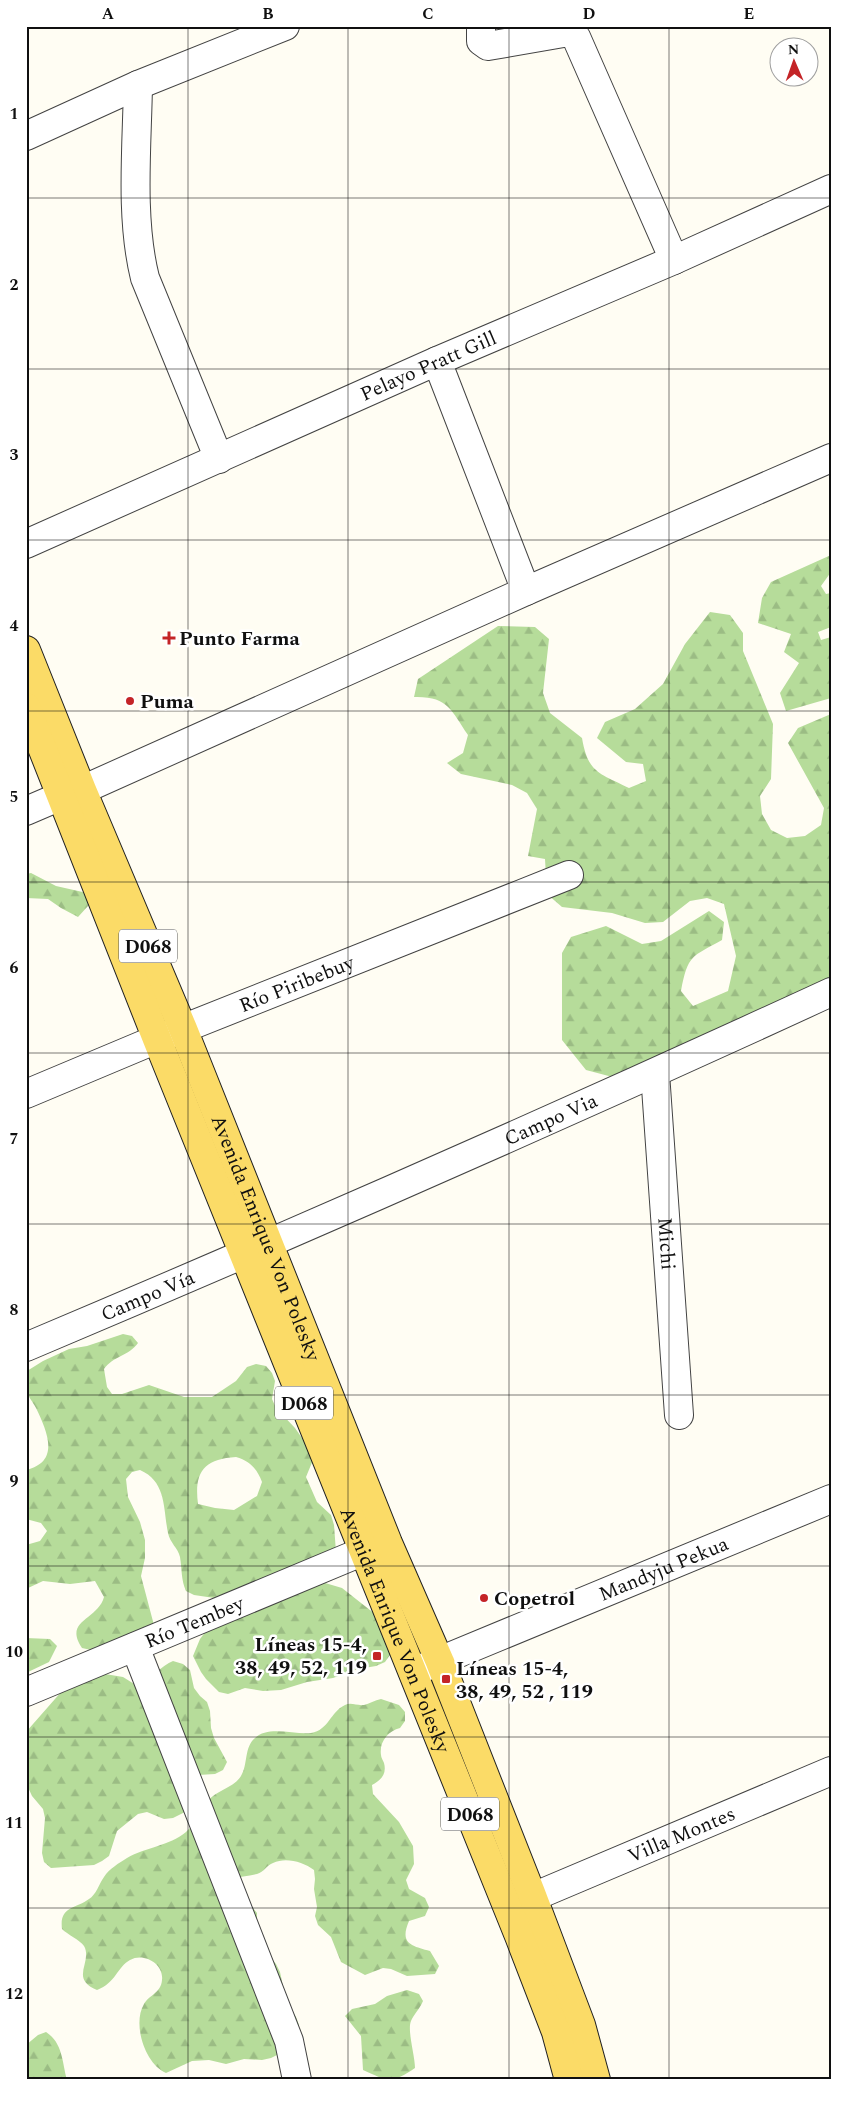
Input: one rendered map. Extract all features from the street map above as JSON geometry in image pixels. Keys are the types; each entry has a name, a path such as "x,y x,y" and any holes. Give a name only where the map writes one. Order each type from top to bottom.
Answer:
{"main road":[{"name":"Avenida Enrique Von Polesky","path":"26,650 72,793 157,1039 413,1672 556,2032 569,2080"},
{"name":"Avenida Enrique Von Polesky","path":"26,707 72,793 183,1029 270,1243 388,1543 440,1662 533,1897 581,2025 596,2080"}],"street":[{"path":"26,136 138,85 285,26"},
{"path":"481,26 481,41 488,46 569,32 576,37 674,260"},
{"path":"138,85 136,226 138,251 145,278 219,459"},
{"name":"Pelayo Pratt Gill","path":"26,544 437,361 674,260 831,190"},
{"path":"437,361 526,591"},
{"path":"26,811 72,793 831,458"},
{"name":"Río Piribebuy","path":"26,1094 157,1039 569,875"},
{"name":"Campo Via","path":"270,1243 655,1073 831,992"},
{"name":"Michi","path":"655,1073 679,1415"},
{"name":"Campo Vía","path":"26,1347 244,1256 270,1243"},
{"name":"Mandyju Pekua","path":"413,1672 831,1500"},
{"name":"Río Tembey","path":"26,1692 364,1551"},
{"path":"135,1647 289,2041 297,2080"},
{"name":"Villa Montes","path":"533,1897 831,1771"}],"green space":[{"path":"831,555 831,572 821,586 826,594 831,593 831,627 818,632 821,640 831,637 831,698 786,711 780,693 799,663 784,652 791,634 758,623 762,598 771,582"},
{"path":"710,612 730,615 743,633 743,651 773,724 771,779 760,796 762,814 771,830 787,838 805,836 821,825 824,808 788,743 798,728 831,714 831,986 620,1079 586,1070 562,1040 562,953 571,937 606,926 642,944 661,941 709,911 724,922 722,940 698,954 689,963 681,991 693,1006 728,991 736,956 724,904 707,898 690,901 663,922 645,923 612,913 562,907 547,894 545,859 528,856 537,809 527,793 512,785 461,774 447,763 463,753 468,735 452,712 442,702 425,697 414,697 418,679 498,626 535,627 549,639 543,693 550,713 582,738 588,758 596,770 629,788 646,781 643,764 626,762 597,738 605,722 635,709 663,684 685,644"},
{"path":"31,873 56,886 87,893 88,906 78,917 48,899 26,898 26,874"},
{"path":"123,1334 132,1336 138,1343 104,1369 107,1387 112,1394 122,1394 149,1385 184,1397 212,1397 236,1381 247,1367 256,1364 266,1366 272,1373 275,1381 272,1399 276,1408 295,1428 311,1451 313,1460 306,1477 317,1502 331,1515 334,1525 336,1552 221,1599 194,1595 186,1591 184,1587 180,1557 169,1537 159,1489 149,1475 140,1470 132,1472 126,1479 128,1497 140,1522 145,1540 145,1558 141,1576 155,1629 100,1652 82,1648 77,1639 79,1626 101,1605 104,1597 95,1581 70,1584 43,1581 26,1589 26,1545 40,1541 47,1531 41,1523 26,1519 26,1470 37,1466 44,1460 48,1445 44,1426 28,1395 26,1384 27,1371 43,1361 69,1349 87,1346","holes":["236,1457 252,1466 260,1477 262,1482 257,1496 234,1510 198,1504 198,1484 203,1470 216,1461"]},
{"path":"315,1580 342,1588 375,1614 392,1646 390,1655 385,1662 333,1678 307,1682 281,1690 263,1691 245,1688 228,1694 219,1692 206,1679 193,1656 200,1639 206,1631"},
{"path":"26,1638 50,1639 57,1646 49,1662 26,1673"},
{"path":"173,1661 183,1664 190,1670 194,1688 207,1702 214,1738 227,1762 223,1770 215,1774 198,1775 189,1810 173,1818 164,1819 147,1812 138,1814 117,1831 109,1856 102,1861 94,1865 51,1868 44,1862 42,1853 45,1818 43,1809 32,1796 26,1783 26,1732 62,1691 105,1674 123,1677 139,1687 160,1669"},
{"path":"381,1699 399,1705 405,1712 405,1721 400,1728 388,1734 381,1746 385,1770 381,1779 372,1785 373,1794 399,1822 413,1846 414,1864 406,1880 409,1889 425,1898 429,1907 425,1916 409,1921 406,1935 409,1943 430,1951 439,1966 435,1974 407,1976 391,1969 383,1968 365,1975 341,1962 331,1937 318,1925 315,1916 317,1907 314,1889 314,1870 294,1861 278,1861 257,1874 230,1879 257,1913 257,1922 264,1949 280,1972 286,2001 299,2025 298,2034 279,2054 271,2058 262,2060 244,2059 226,2064 209,2060 192,2061 166,2073 152,2061 147,2052 140,2032 139,2022 144,2004 161,1984 162,1974 160,1969 152,1961 135,1958 126,1963 103,1987 97,1990 89,1986 84,1981 83,1975 86,1958 84,1946 62,1929 63,1916 70,1909 91,1897 106,1874 118,1864 134,1854 172,1840 186,1832 211,1797 238,1780 245,1767 249,1746 260,1734 274,1731 311,1733 326,1725 336,1712 345,1705 364,1705"},
{"path":"407,1990 419,1994 423,2001 410,2025 415,2068 395,2079 378,2077 363,2070 361,2036 345,2016 352,2009 375,2004 387,1996"},
{"path":"46,2032 52,2036 59,2047 67,2080 26,2080 26,2045 38,2035"}],"place":[{"name":"Punto Farma","path":"169,638"},
{"name":"Puma","path":"130,701"},
{"name":"Copetrol","path":"484,1598"},
{"name":"Líneas 15-4, 38, 49, 52, 119","path":"377,1656"},
{"name":"Líneas 15-4, 38, 49, 52 , 119","path":"446,1679"}]}
